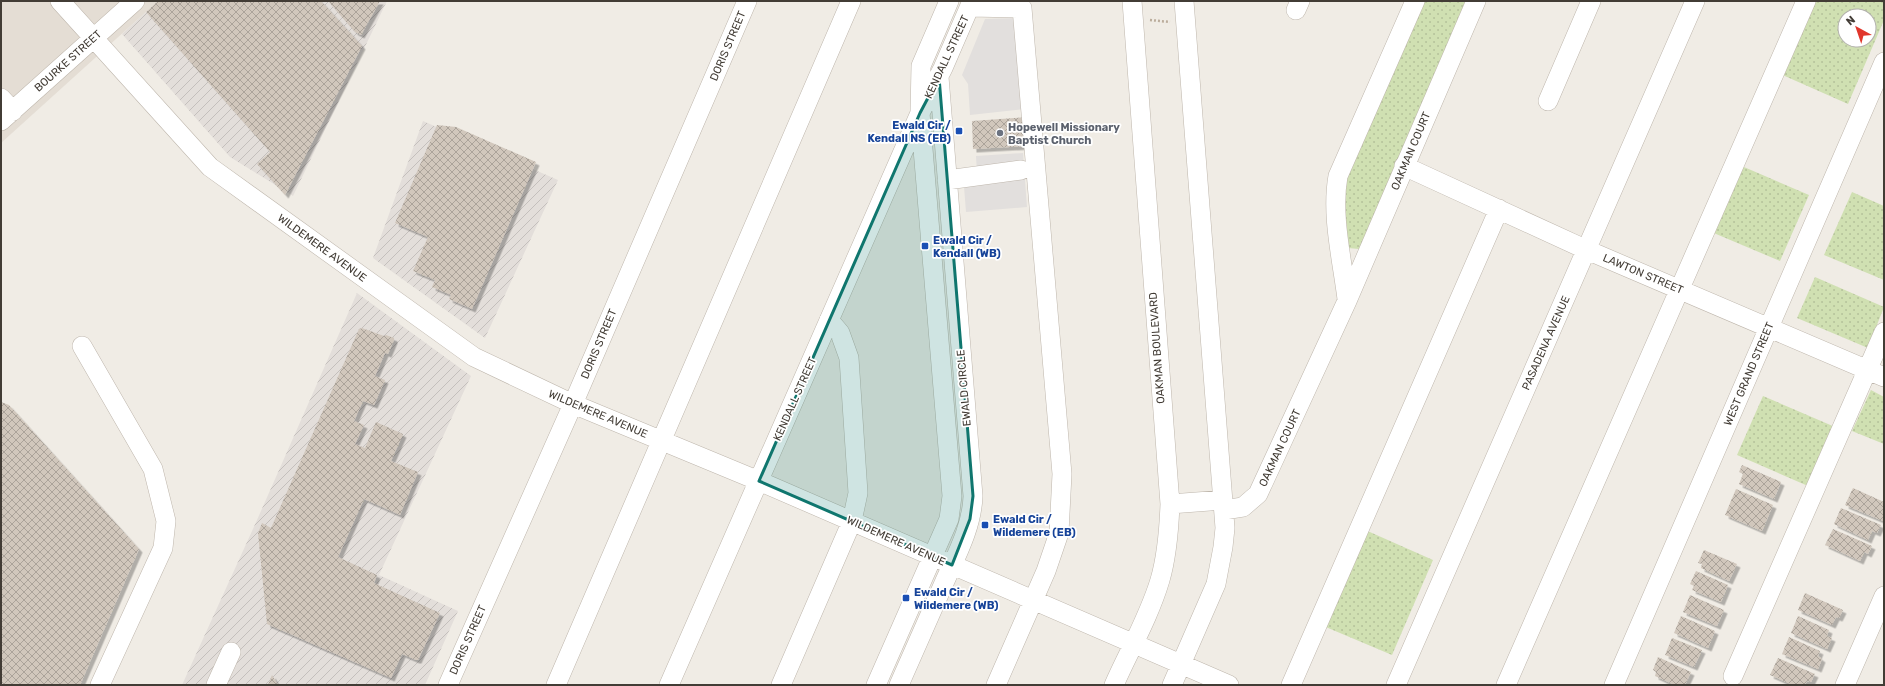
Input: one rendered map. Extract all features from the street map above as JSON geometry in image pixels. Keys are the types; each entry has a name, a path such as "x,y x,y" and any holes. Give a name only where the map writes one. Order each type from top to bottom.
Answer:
{"street":[{"name":"WILDEMERE AVENUE","path":"60,1 210,167 458,347 491,366 573,404 759,481 1229,685"},
{"name":"BOURKE STREET","path":"5,110 93,38 135,1"},
{"name":"DORIS STREET","path":"448,685 573,404 747,1"},
{"path":"556,685 851,1"},
{"name":"KENDALL STREET","path":"920,113 921,66 949,1"},
{"name":"OAKMAN BOULEVARD","path":"1114,685 1160,580 1168,536 1170,504 1132,1"},
{"path":"1347,301 1336,191 1338,176 1415,1"},
{"name":"OAKMAN COURT","path":"1170,504 1243,507 1258,494 1347,301 1476,1"},
{"path":"1548,101 1591,1"},
{"name":"PASADENA AVENUE","path":"1396,685 1695,1"},
{"path":"1506,685 1806,1"},
{"path":"971,4 1022,8 1062,474 1060,533 996,685"},
{"name":"KENDALL STREET","path":"669,685 920,113 939,77 971,4"},
{"path":"1172,685 1216,584 1223,547 1223,505 1184,10"},
{"name":"WEST GRAND STREET","path":"1614,685 1884,62"},
{"name":"EWALD CIRCLE","path":"899,685 952,565 970,520 973,496 939,77"},
{"name":"EWALD CIRCLE","path":"876,685 949,519 952,496 920,113"},
{"name":"LAWTON STREET","path":"1404,166 1587,250 1875,373"},
{"path":"947,180 1021,170"},
{"path":"1291,685 1500,209"},
{"path":"781,685 852,522 858,493 849,358 840,333 829,320"},
{"path":"1733,676 1875,373 1884,332"},
{"path":"82,346 153,469 166,521 163,548 100,685"},
{"path":"1846,685 1884,596"},
{"path":"216,685 231,652"}],"path":[{"path":"1148,19 1184,10"}],"highlighted area":[{"path":"939,77 973,496 970,519 952,565 759,481 920,113"}],"shaded area":[{"path":"1,1 158,1 1,143"},
{"path":"158,1 387,1 293,196 230,157 122,34"},
{"path":"1016,18 1024,109 970,115 968,84 962,75 985,19"},
{"path":"423,121 558,180 485,338 373,258"},
{"path":"1023,153 1027,207 966,212 963,174 977,173 976,156"},
{"path":"357,293 471,376 379,575 458,611 425,685 182,685 257,520"}],"green space":[{"path":"1422,1 1468,1 1359,249 1348,248 1344,198 1348,171"},
{"path":"1811,1 1884,1 1884,20 1877,36 1877,8 1837,8 1837,48 1872,48 1848,104 1778,73"},
{"path":"1737,164 1809,195 1780,261 1709,231"},
{"path":"1852,192 1884,206 1884,280 1824,255"},
{"path":"1815,277 1884,307 1868,348 1797,318"},
{"path":"1871,390 1884,397 1884,444 1852,431"},
{"path":"1763,396 1835,427 1808,486 1737,455"},
{"path":"1363,529 1433,560 1392,655 1321,625"}],"building":[{"path":"158,1 321,1 362,46 285,195 257,164 270,152 146,12"},
{"path":"328,1 380,1 361,35 355,32"},
{"name":"Hopewell Missionary Baptist Church","path":"1027,117 1029,146 973,149 972,121"},
{"path":"437,125 456,127 536,162 472,309 449,299 451,295 432,287 435,280 413,271 428,237 395,223"},
{"path":"362,328 394,338 394,340 388,354 385,353 375,376 385,380 374,405 363,401 354,421 364,425 355,444 365,448 376,422 403,434 391,461 418,472 400,515 364,499 338,557 377,575 374,583 440,613 418,660 402,654 391,678 267,624 258,533 262,523 271,528 359,329"},
{"path":"1,402 9,405 139,549 80,685 1,685"},
{"path":"1742,465 1781,482 1774,499 1739,484 1743,474 1739,472"},
{"path":"1853,488 1884,502 1883,521 1845,505"},
{"path":"1736,489 1773,505 1762,531 1725,515"},
{"path":"1841,508 1881,525 1877,533 1872,531 1868,540 1834,524"},
{"path":"1833,529 1872,546 1868,554 1864,552 1860,561 1825,545"},
{"path":"1704,550 1737,564 1729,581 1701,568 1702,564 1698,563"},
{"path":"1696,571 1728,585 1721,602 1692,590 1694,586 1690,584"},
{"path":"1805,593 1843,610 1839,618 1836,617 1832,625 1798,610"},
{"path":"1690,595 1724,610 1717,626 1683,612"},
{"path":"1681,616 1715,631 1708,648 1674,633"},
{"path":"1798,616 1829,630 1827,636 1832,638 1827,649 1791,633"},
{"path":"1789,637 1820,651 1818,656 1822,659 1818,669 1782,654"},
{"path":"1672,638 1702,650 1694,667 1665,655"},
{"path":"1658,657 1691,672 1685,685 1675,685 1655,676 1656,672 1653,670"},
{"path":"1778,658 1815,674 1811,682 1807,681 1805,685 1793,685 1770,675"},
{"path":"272,675 278,685 268,685"}],"place":[{"name":"Ewald Cir / Kendall NS (EB)","path":"959,131"},
{"name":"Hopewell Missionary Baptist Church","path":"1000,133"},
{"name":"Ewald Cir / Kendall (WB)","path":"925,246"},
{"name":"Ewald Cir / Wildemere (EB)","path":"985,525"},
{"name":"Ewald Cir / Wildemere (WB)","path":"906,598"}]}
